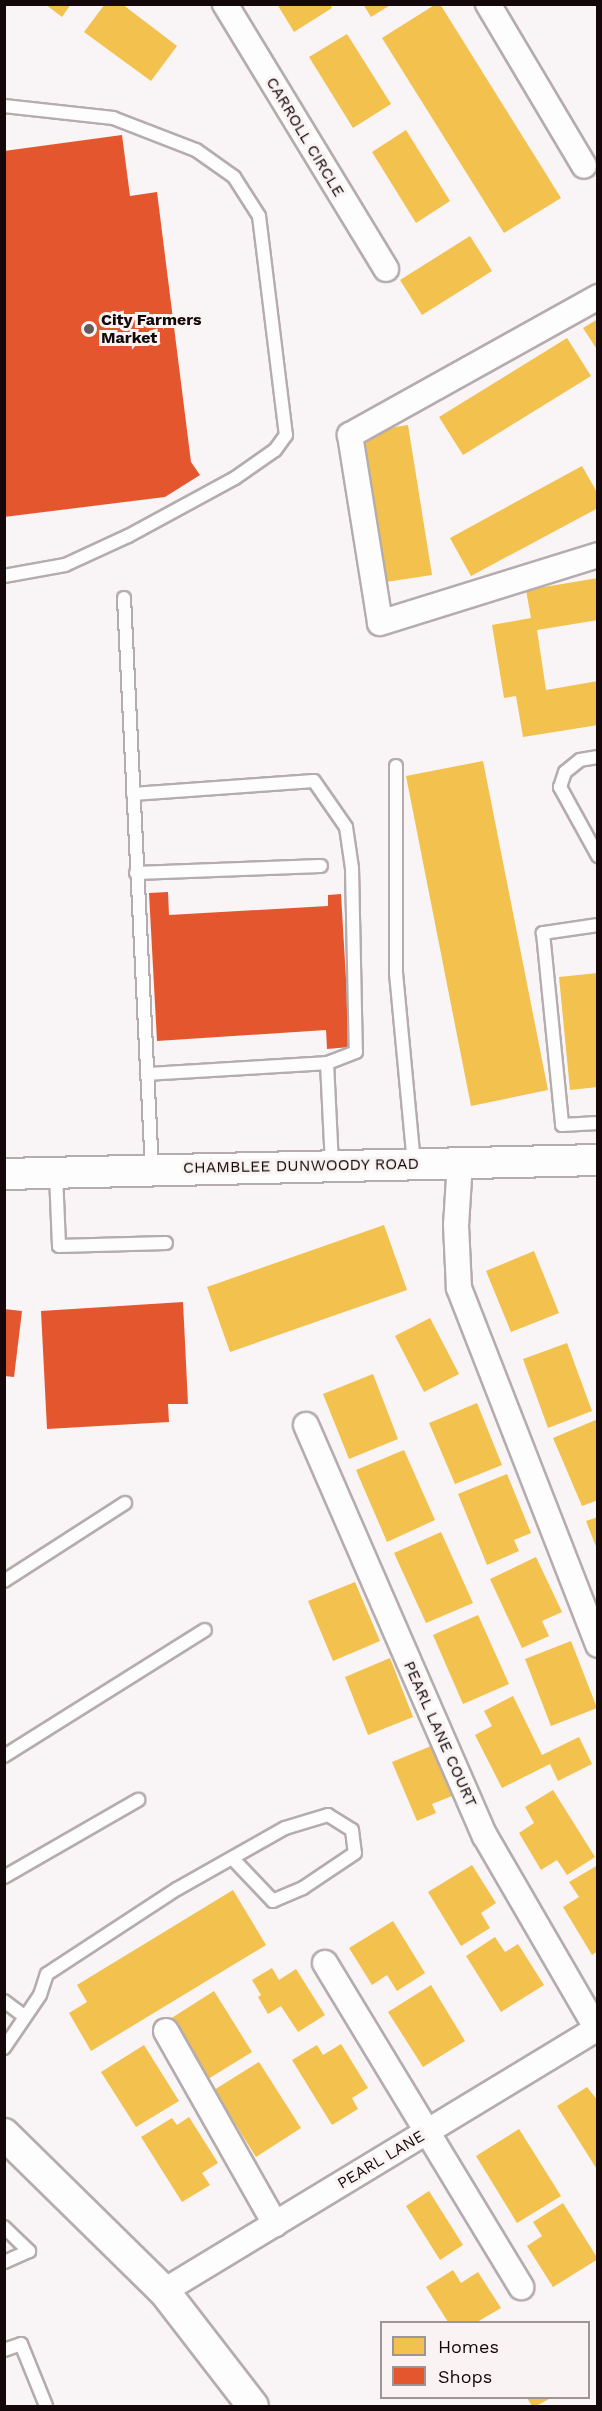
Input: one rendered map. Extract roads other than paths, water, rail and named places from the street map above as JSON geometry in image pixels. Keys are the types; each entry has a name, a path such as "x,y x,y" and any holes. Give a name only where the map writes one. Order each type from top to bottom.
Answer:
{"street":[{"name":"CARROLL CIRCLE","path":"225,4 386,269"},
{"path":"488,4 584,166"},
{"path":"597,297 350,435 380,623 597,555"},
{"name":"CHAMBLEE DUNWOODY ROAD","path":"4,1174 597,1160"},
{"path":"460,1162 456,1225 459,1288 597,1644"},
{"name":"PEARL LANE COURT","path":"306,1425 485,1836 597,2029"},
{"path":"325,1964 521,2287"},
{"name":"PEARL LANE","path":"164,2291 597,2029"},
{"path":"166,2031 275,2224"},
{"path":"4,2134 164,2291 253,2406"}],"lane":[{"path":"4,106 113,118 196,150 234,177 259,216 286,435 275,450 235,478 128,536 65,565 4,576"},
{"path":"124,598 152,1170"},
{"path":"597,757 580,760 565,772 560,787 597,856"},
{"path":"396,766 396,973 414,1163"},
{"path":"133,794 314,781 346,827 352,868 356,1052 327,1063 147,1074"},
{"path":"136,873 321,866"},
{"path":"597,925 543,933 562,1125 597,1123"},
{"path":"327,1063 333,1165"},
{"path":"56,1172 59,1246 166,1243"},
{"path":"4,1581 124,1503"},
{"path":"4,1756 206,1630"},
{"path":"4,1877 138,1800"},
{"path":"4,2048 40,1995 47,1974 177,1889 285,1828 328,1815 352,1830 355,1853 303,1888 273,1901 233,1859"},
{"path":"4,2001 26,2017"},
{"path":"4,2227 29,2251 4,2262"},
{"path":"4,2350 21,2344 46,2406"}],"place":[{"name":"City Farmers Market","path":"89,329"}]}
